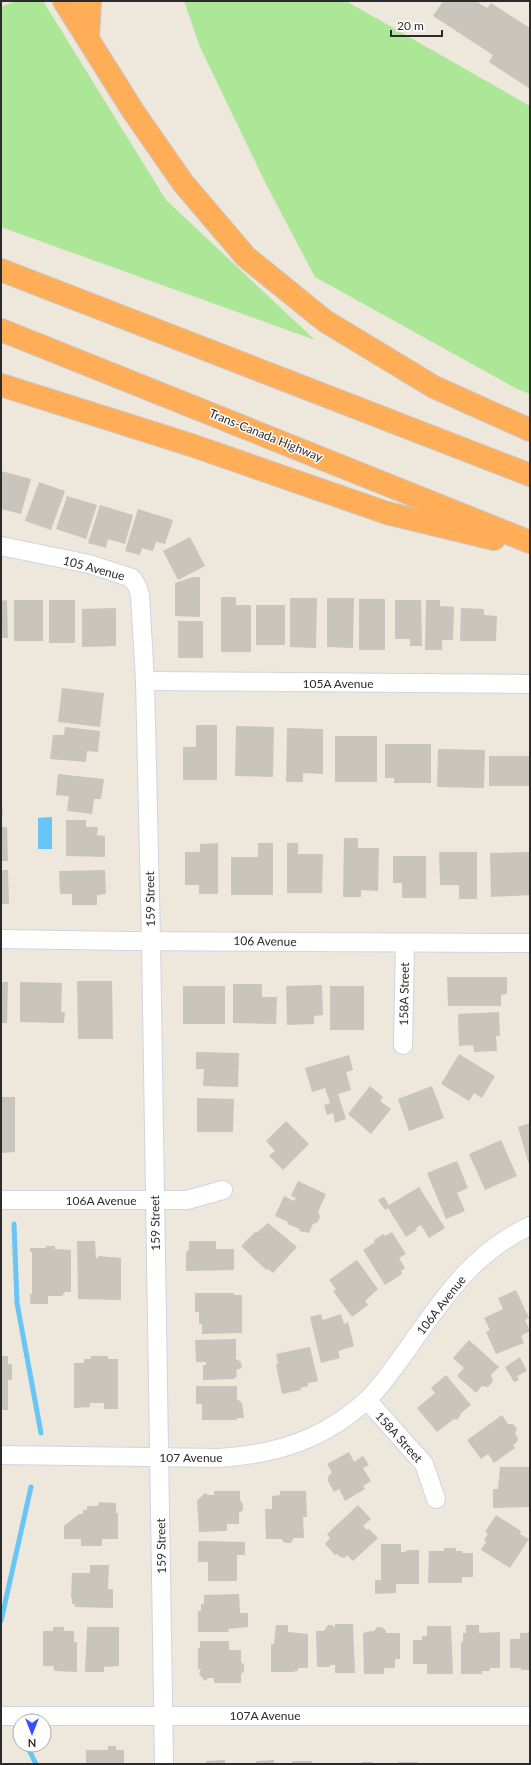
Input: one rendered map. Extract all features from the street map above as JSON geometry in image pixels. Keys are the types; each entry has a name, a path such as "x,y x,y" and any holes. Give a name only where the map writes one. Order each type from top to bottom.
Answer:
{"highway":[{"path":"64,1 133,111 183,183 246,257 325,321 434,387 530,430"},
{"path":"88,38 90,1"},
{"path":"1,270 530,475"},
{"name":"Trans-Canada Highway","path":"1,330 530,542"},
{"path":"1,385 183,442 387,513 530,548"}],"street":[{"name":"105 Avenue","path":"1,546 89,564 132,578 140,595 145,681"},
{"name":"105A Avenue","path":"145,681 530,684"},
{"name":"159 Street","path":"145,681 151,941 164,1764"},
{"name":"106 Avenue","path":"1,939 530,943"},
{"name":"158A Street","path":"403,1045 404,943"},
{"name":"106A Avenue","path":"1,1200 187,1200 223,1190"},
{"name":"106A Avenue","path":"367,1400 386,1379 454,1284 475,1262 501,1242 530,1226"},
{"name":"158A Street","path":"367,1400 424,1464 436,1499"},
{"name":"107 Avenue","path":"1,1455 219,1458 248,1456 298,1443 326,1430 367,1400"},
{"name":"107A Avenue","path":"1,1716 530,1716"}],"green space":[{"path":"16,1 43,1 166,200 315,340 1,227 1,7"},
{"path":"184,1 346,1 530,106 530,394 517,389 315,277 266,184 200,47"}],"water":[{"path":"52,817 52,849 38,849 38,818"}],"building":[{"path":"443,1 476,1 487,8 491,3 530,28 530,89 489,62 493,55 433,16"},
{"path":"1,471 31,479 21,514 1,509"},
{"path":"39,482 65,491 51,530 25,521"},
{"path":"67,496 97,505 86,539 56,529"},
{"path":"100,505 133,515 125,544 108,539 106,548 88,543"},
{"path":"138,509 173,520 165,544 156,542 153,551 142,548 140,555 125,551"},
{"path":"190,537 205,566 178,580 163,551"},
{"path":"193,577 200,577 200,617 175,616 175,583"},
{"path":"221,597 236,597 236,605 251,605 251,652 221,652"},
{"path":"290,598 317,598 316,648 290,647"},
{"path":"327,598 354,598 353,648 327,647"},
{"path":"359,599 385,599 385,650 359,650"},
{"path":"7,600 8,638 1,638 1,601"},
{"path":"14,600 43,600 43,641 14,641"},
{"path":"49,600 75,600 75,643 49,643"},
{"path":"395,600 421,600 422,646 410,646 410,639 395,639"},
{"path":"426,600 440,600 440,606 454,607 453,640 442,640 442,650 425,650"},
{"path":"256,605 285,605 285,645 256,645"},
{"path":"116,608 116,646 82,647 82,609"},
{"path":"461,608 484,609 484,615 497,616 496,641 460,641"},
{"path":"178,621 203,621 203,658 178,658"},
{"path":"62,688 104,693 100,727 58,722"},
{"path":"196,725 217,725 217,780 183,780 183,747 196,747"},
{"path":"236,726 274,727 273,777 235,776"},
{"path":"65,727 100,731 98,752 87,751 86,762 50,759 53,735 64,735"},
{"path":"287,728 323,729 323,774 303,773 303,782 286,782"},
{"path":"335,736 377,736 377,782 335,782"},
{"path":"385,744 431,744 431,783 394,783 394,778 385,778"},
{"path":"438,749 485,750 484,788 437,787"},
{"path":"489,756 530,756 530,786 489,786"},
{"path":"58,774 104,779 101,799 94,799 92,814 67,811 69,796 56,795"},
{"path":"2,803 3,815 1,815"},
{"path":"66,820 86,820 86,827 98,827 97,835 105,836 105,857 66,856"},
{"path":"1,827 7,827 8,861 1,861"},
{"path":"344,838 358,838 358,848 379,848 378,891 361,890 361,897 343,897"},
{"path":"218,843 218,894 199,894 199,885 185,885 185,852 200,852 200,844"},
{"path":"258,843 273,843 273,895 231,895 231,857 258,857"},
{"path":"287,843 298,843 298,854 323,854 322,893 287,893"},
{"path":"439,852 477,852 477,899 459,899 459,885 440,885"},
{"path":"530,852 530,895 491,897 490,853"},
{"path":"393,856 426,856 426,898 402,898 402,883 393,883"},
{"path":"1,870 8,870 9,904 1,904"},
{"path":"105,870 106,894 97,895 97,905 72,905 72,894 60,894 59,871"},
{"path":"447,977 507,977 507,994 501,995 501,1006 448,1006"},
{"path":"77,981 112,981 113,1039 78,1039"},
{"path":"1,982 8,982 7,1023 1,1023"},
{"path":"20,982 62,983 61,1012 65,1012 64,1023 20,1022"},
{"path":"233,984 262,984 262,997 277,997 276,1024 233,1023"},
{"path":"322,985 323,1015 314,1016 314,1024 287,1025 286,986"},
{"path":"183,986 225,986 225,1024 183,1024"},
{"path":"330,986 364,986 364,1030 330,1030"},
{"path":"499,1012 500,1036 496,1036 497,1051 474,1052 473,1045 459,1046 458,1014"},
{"path":"196,1052 239,1053 238,1087 203,1086 204,1069 196,1069"},
{"path":"459,1054 495,1076 482,1098 474,1093 469,1101 441,1084"},
{"path":"349,1055 353,1070 346,1072 351,1090 338,1094 346,1119 335,1123 333,1113 327,1115 324,1105 330,1103 325,1088 312,1092 305,1068"},
{"path":"370,1086 383,1097 380,1101 391,1109 371,1134 348,1114"},
{"path":"432,1086 444,1118 409,1131 398,1099"},
{"path":"1,1097 15,1097 15,1152 1,1153"},
{"path":"197,1098 234,1099 233,1132 197,1132"},
{"path":"286,1121 309,1144 283,1170 269,1156 275,1151 266,1141"},
{"path":"530,1123 530,1168 518,1127"},
{"path":"501,1140 517,1176 485,1190 469,1154"},
{"path":"457,1161 468,1188 457,1193 465,1211 446,1219 427,1173"},
{"path":"298,1181 326,1194 318,1212 320,1216 318,1222 313,1224 309,1233 299,1231 300,1229 287,1224 288,1222 275,1216 284,1196 294,1201 296,1198 291,1196"},
{"path":"419,1187 445,1228 429,1238 421,1225 416,1228 417,1230 406,1237 388,1208 385,1210 378,1200 384,1197 389,1205"},
{"path":"268,1223 297,1247 273,1273 268,1269 266,1270 241,1246 255,1232 256,1233"},
{"path":"392,1232 406,1254 399,1258 405,1268 401,1271 402,1274 385,1285 363,1250 375,1242 374,1240 383,1234 385,1236"},
{"path":"77,1241 95,1241 96,1258 98,1258 98,1256 121,1258 121,1300 78,1299"},
{"path":"189,1241 216,1241 216,1249 234,1249 234,1270 186,1271 186,1253 189,1249"},
{"path":"46,1246 55,1246 55,1249 71,1250 71,1292 65,1292 62,1296 48,1296 48,1304 32,1304 30,1303 30,1294 32,1294 32,1252 30,1252 30,1248 46,1248"},
{"path":"357,1260 378,1289 365,1301 368,1305 352,1317 333,1291 336,1289 329,1280"},
{"path":"516,1290 529,1318 525,1320 530,1331 521,1336 524,1343 496,1354 486,1332 490,1330 484,1318 503,1309 498,1298"},
{"path":"195,1293 234,1293 234,1295 242,1295 242,1333 202,1334 202,1324 199,1324 199,1312 195,1312"},
{"path":"321,1314 323,1320 341,1314 344,1324 348,1322 354,1346 338,1351 340,1358 321,1363 310,1317"},
{"path":"236,1339 236,1359 241,1362 242,1368 236,1370 237,1376 234,1379 203,1380 203,1365 206,1365 206,1362 196,1362 195,1340"},
{"path":"469,1340 499,1367 491,1375 493,1381 488,1387 482,1386 476,1393 457,1376 464,1368 453,1358"},
{"path":"310,1347 318,1381 308,1383 308,1386 300,1388 301,1390 282,1394 276,1365 278,1364 276,1354"},
{"path":"1,1356 8,1356 8,1364 12,1364 12,1380 8,1380 8,1410 1,1410"},
{"path":"91,1356 108,1356 108,1359 118,1359 118,1409 104,1409 104,1403 90,1403 90,1407 74,1408 74,1363 84,1363 84,1359 91,1359"},
{"path":"520,1357 527,1371 517,1376 519,1380 514,1382 505,1367"},
{"path":"446,1375 471,1405 460,1414 457,1420 454,1419 437,1432 417,1408 435,1393 431,1388"},
{"path":"196,1386 237,1386 237,1399 242,1403 244,1418 237,1418 237,1420 202,1420 202,1404 196,1404"},
{"path":"502,1415 508,1424 513,1424 517,1429 515,1433 518,1439 513,1445 515,1448 494,1463 488,1454 481,1459 467,1440"},
{"path":"349,1452 354,1462 363,1456 369,1465 363,1468 371,1481 363,1486 365,1489 345,1501 339,1489 334,1492 328,1481 328,1477 332,1472 327,1464"},
{"path":"500,1467 530,1467 530,1507 493,1508 493,1489 498,1489"},
{"path":"214,1491 240,1491 240,1500 243,1504 243,1510 239,1513 239,1524 227,1524 227,1531 199,1532 197,1501 205,1493 208,1495 214,1495"},
{"path":"280,1491 306,1491 307,1517 303,1517 304,1538 294,1538 291,1543 285,1543 281,1539 266,1539 265,1509 272,1509 272,1496 280,1495"},
{"path":"99,1502 116,1503 116,1513 118,1513 118,1539 102,1539 102,1546 81,1546 81,1539 64,1539 64,1526 79,1514 83,1514 83,1510 87,1510 87,1506 98,1506"},
{"path":"358,1505 371,1519 363,1526 367,1530 369,1529 378,1538 353,1561 347,1555 344,1558 337,1554 335,1555 325,1544 330,1538 327,1534"},
{"path":"496,1515 521,1531 520,1534 529,1539 510,1568 481,1550 486,1542 484,1540 488,1534 485,1532"},
{"path":"198,1541 245,1542 245,1555 237,1555 237,1581 208,1581 208,1562 198,1562"},
{"path":"381,1544 401,1544 401,1552 408,1550 419,1550 419,1584 396,1584 396,1593 375,1594 375,1580 381,1580"},
{"path":"444,1548 456,1548 456,1551 462,1551 462,1553 473,1553 473,1577 462,1577 462,1583 428,1583 429,1551 444,1551"},
{"path":"90,1565 109,1565 108,1589 113,1589 113,1608 75,1607 75,1604 72,1604 72,1573 90,1573"},
{"path":"239,1594 240,1613 248,1613 248,1627 228,1629 229,1632 198,1632 198,1611 201,1611 201,1604 204,1604 204,1595"},
{"path":"335,1624 353,1624 355,1673 335,1673 335,1665 330,1665 330,1667 317,1667 316,1631 324,1631 328,1625 332,1625 335,1628"},
{"path":"276,1625 288,1625 288,1632 308,1634 308,1668 298,1668 298,1671 291,1672 271,1672 271,1644 274,1644"},
{"path":"466,1625 479,1625 479,1633 500,1632 500,1668 490,1668 490,1671 482,1671 482,1674 461,1674 461,1642 463,1642 463,1633 466,1633"},
{"path":"427,1626 451,1626 453,1674 427,1674 427,1664 413,1664 413,1640 422,1640 422,1636 427,1636"},
{"path":"53,1627 64,1627 64,1631 74,1631 74,1642 77,1642 77,1672 55,1671 53,1666 43,1666 43,1631 53,1631"},
{"path":"87,1627 119,1627 119,1666 104,1667 104,1672 85,1672"},
{"path":"377,1627 382,1627 386,1633 400,1633 400,1659 395,1659 395,1668 384,1668 384,1674 364,1674 363,1633 374,1631"},
{"path":"530,1631 530,1670 510,1668 510,1639 520,1639 520,1633 527,1633"},
{"path":"200,1641 229,1641 229,1650 241,1650 241,1662 244,1665 244,1671 241,1674 241,1683 214,1683 214,1678 208,1678 205,1681 199,1674 201,1669 198,1669 198,1648 200,1648"},
{"path":"108,1746 116,1746 116,1750 124,1750 124,1764 86,1763 86,1750 108,1750"},
{"path":"225,1760 225,1764 206,1764 206,1761"},
{"path":"274,1760 274,1764 256,1764 256,1761"},
{"path":"292,1761 312,1761 312,1764 292,1764"},
{"path":"362,1762 373,1762 373,1764 362,1764"},
{"path":"398,1762 418,1762 418,1764 398,1764"}],"waterway":[{"path":"14,1224 17,1303 41,1433"},
{"path":"1,1621 31,1487"},
{"path":"30,1753 36,1764"}]}
